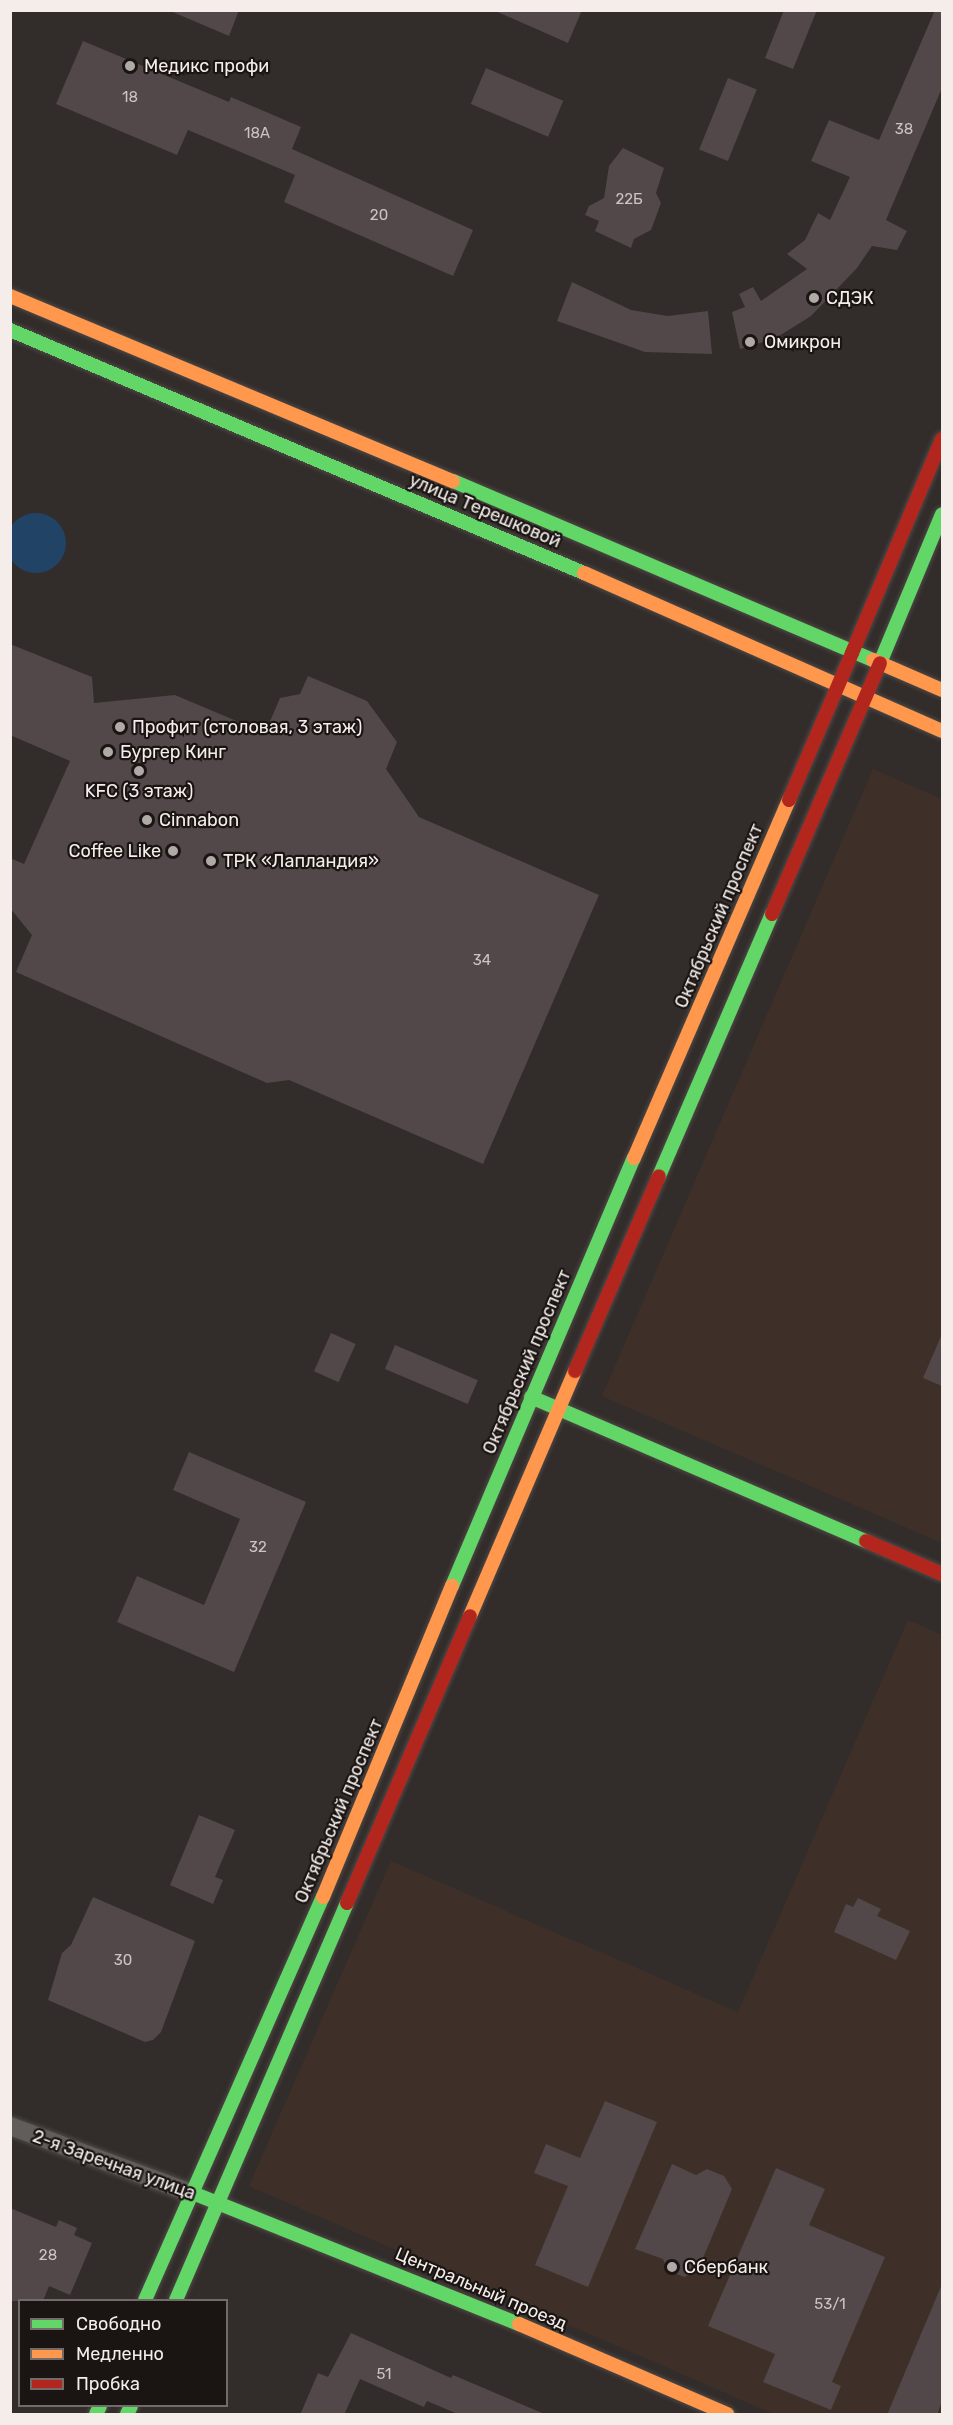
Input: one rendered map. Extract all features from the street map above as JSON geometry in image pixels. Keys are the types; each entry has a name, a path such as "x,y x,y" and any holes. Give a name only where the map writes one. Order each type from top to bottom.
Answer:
{"main road":[{"name":"улица Терешковой","path":"10,296 321,424 942,690"},
{"name":"улица Терешковой","path":"10,330 475,525 942,731"},
{"name":"Октябрьский проспект","path":"146,2299 322,1899 531,1397 942,439"},
{"path":"177,2299 558,1408 866,698 942,514"},
{"path":"531,1397 942,1574"},
{"name":"2-я Заречная улица","path":"191,2193 219,2203"},
{"name":"Центральный проезд","path":"219,2203 477,2306 727,2415"}],"street":[{"name":"2-я Заречная улица","path":"10,2126 191,2193"}],"shaded area":[{"path":"873,769 942,799 942,1543 602,1396"},
{"path":"908,1620 942,1635 942,2414 774,2414 249,2186 391,1861 738,2012"}],"water":[{"path":"36,513 53,518 61,526 66,543 61,560 53,568 36,573 19,568 11,560 6,543 11,526 19,518"}],"building":[{"path":"168,10 239,10 229,36"},
{"path":"493,10 582,10 568,43"},
{"path":"784,10 817,10 793,69 765,58"},
{"path":"935,10 942,10 942,88 886,220 907,231 897,250 872,246 857,268 811,316 776,338 740,349 732,312 745,307 739,294 753,287 761,301 807,269 787,254 805,240 818,213 830,220 850,177 811,161 829,120 879,140"},
{"path":"83,41 229,102 231,97 301,127 292,149 473,230 453,276 284,202 295,175 188,130 177,155 56,104"},
{"path":"486,68 563,101 548,137 471,104"},
{"path":"728,78 757,90 728,161 699,149"},
{"path":"623,148 664,168 656,193 661,203 651,230 634,239 631,248 595,231 599,221 585,215 589,206 604,198 609,166"},
{"path":"572,282 631,310 668,316 708,311 712,354 645,352 557,321"},
{"name":"ТРК «Лапландия»","path":"10,644 92,677 94,703 175,695 265,733 280,698 300,694 308,676 367,701 397,742 386,769 419,817 599,895 483,1164 289,1080 267,1083 16,972 32,935 10,908 10,858 24,864 70,761 10,735"},
{"path":"331,1333 356,1344 339,1382 314,1371"},
{"path":"942,1334 942,1386 923,1378"},
{"path":"395,1345 478,1380 468,1404 385,1369"},
{"path":"189,1452 306,1502 234,1672 117,1622 137,1576 204,1605 240,1519 173,1490"},
{"path":"199,1815 235,1830 215,1877 223,1880 213,1904 170,1885"},
{"path":"93,1897 195,1941 161,2032 153,2040 145,2042 48,2000 62,1953 71,1945"},
{"path":"858,1898 881,1909 877,1916 910,1931 896,1960 834,1932 846,1904 853,1907"},
{"path":"605,2101 657,2122 588,2287 535,2265 568,2186 534,2173 546,2144 580,2158"},
{"path":"672,2164 696,2175 707,2169 724,2176 732,2189 698,2270 684,2277 667,2270 663,2259 635,2249"},
{"path":"776,2168 825,2189 809,2225 885,2257 832,2382 841,2386 831,2410 763,2382 775,2354 708,2326"},
{"path":"10,2208 56,2227 59,2220 77,2228 74,2235 92,2243 70,2295 49,2286 44,2299 10,2301"},
{"path":"942,2284 942,2401 937,2415 887,2415"},
{"path":"351,2333 451,2378 453,2375 547,2415 460,2415 427,2401 424,2407 360,2379 344,2415 300,2415 318,2373 328,2377"}],"traffic: fast":[{"path":"10,330 584,573"},
{"path":"453,481 873,660"},
{"path":"880,663 942,514"},
{"path":"659,1176 772,914"},
{"path":"452,1586 634,1158"},
{"path":"531,1397 866,1541"},
{"path":"145,2299 323,1897"},
{"path":"176,2299 347,1903"},
{"path":"198,2195 519,2324"},
{"path":"96,2414 100,2407"},
{"path":"127,2414 130,2407"}],"traffic: slow":[{"path":"10,296 453,481"},
{"path":"584,573 942,731"},
{"path":"873,660 942,690"},
{"path":"634,1158 789,800"},
{"path":"470,1616 575,1371"},
{"path":"323,1897 452,1586"},
{"path":"519,2324 727,2414"}],"traffic: jam":[{"path":"852,653 942,439"},
{"path":"789,800 852,653"},
{"path":"772,914 880,663"},
{"path":"575,1371 659,1176"},
{"path":"866,1541 942,1574"},
{"path":"347,1903 470,1616"}],"place":[{"name":"Медикс профи","path":"130,66"},
{"name":"СДЭК","path":"814,298"},
{"name":"Омикрон","path":"750,342"},
{"name":"Профит (столовая, 3 этаж)","path":"120,727"},
{"name":"Бургер Кинг","path":"108,752"},
{"name":"KFC (3 этаж)","path":"139,771"},
{"name":"Cinnabon","path":"147,820"},
{"name":"Coffee Like","path":"173,851"},
{"name":"ТРК «Лапландия»","path":"211,861"},
{"name":"Сбербанк","path":"672,2267"}]}
